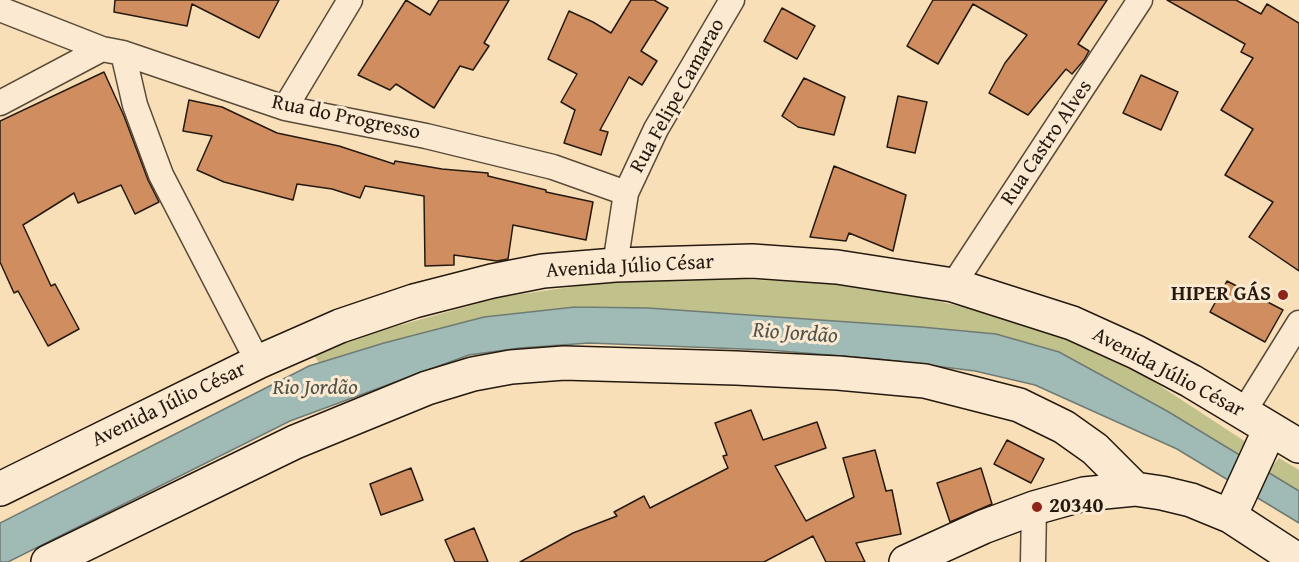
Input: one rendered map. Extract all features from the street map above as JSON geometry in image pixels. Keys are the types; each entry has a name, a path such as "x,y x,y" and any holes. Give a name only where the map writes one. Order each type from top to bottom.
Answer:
{"street":[{"path":"285,108 350,0"},
{"name":"Rua Felipe Camarao","path":"627,193 656,129 732,0"},
{"name":"Rua Castro Alves","path":"953,285 1140,0"},
{"name":"Rua do Progresso","path":"0,9 113,51 285,108 426,136 541,164 627,193"},
{"path":"0,103 113,51 161,175 258,362"},
{"path":"615,265 627,193"},
{"name":"Avenida Júlio César","path":"0,489 258,362 340,326 414,301 492,281 543,271 615,265 752,261 837,267 953,285 1072,323 1164,366 1259,427 1299,446"},
{"path":"1233,510 1259,427 1299,323"},
{"path":"48,562 295,442 417,392 473,374 511,367 564,363 838,373 925,381 1019,405 1064,427 1095,448 1135,489"},
{"path":"906,562 982,527 1034,508 1084,494 1135,489 1233,510 1299,561"},
{"path":"1033,562 1034,508"}],"green space":[{"path":"675,276 842,284 924,298 998,315 1064,339 1145,376 1252,446 1246,460 1167,411 1059,352 996,334 648,308 575,307 484,317 319,363 314,355 379,331 501,297 599,283"},
{"path":"1279,458 1299,470 1299,491 1267,473"}],"water":[{"name":"Rio Jordão","path":"575,307 648,308 921,327 996,334 1059,352 1167,411 1299,491 1299,523 1177,449 1035,385 975,371 879,359 768,350 589,343 520,348 469,355 290,421 8,562 0,562 0,523 309,366 384,343 484,317"}],"building":[{"path":"115,0 279,0 259,38 192,4 187,26 114,12"},
{"path":"406,0 430,15 439,0 509,0 484,43 489,46 473,70 460,66 434,108 396,84 390,90 358,75"},
{"path":"631,0 654,0 668,8 641,51 657,61 642,85 629,77 600,130 608,132 601,155 564,143 575,110 561,102 577,74 548,59 569,11 611,33"},
{"path":"933,0 1107,0 1078,44 1089,51 1084,60 1072,74 1066,69 1028,115 989,93 1005,63 1027,35 973,4 938,64 907,46"},
{"path":"1167,0 1236,0 1261,14 1267,4 1299,23 1299,271 1249,237 1273,202 1225,175 1253,129 1221,110 1253,58 1241,52 1245,44"},
{"path":"782,8 815,26 797,59 764,41"},
{"path":"104,72 159,202 135,214 121,185 78,203 74,193 23,225 51,286 55,284 79,329 48,346 18,291 14,293 0,262 0,121"},
{"path":"1141,75 1178,92 1161,130 1123,113"},
{"path":"804,78 845,97 834,135 798,127 782,116"},
{"path":"898,96 927,102 915,153 887,147"},
{"path":"189,100 222,107 277,133 339,146 394,164 395,161 442,169 488,173 488,176 593,202 586,240 513,225 508,259 497,261 454,255 454,265 425,266 424,196 365,186 360,198 332,189 297,184 293,200 224,182 197,170 212,136 183,131"},
{"path":"834,166 906,195 893,251 849,233 846,241 810,237"},
{"path":"1227,281 1283,310 1265,342 1210,312"},
{"path":"751,410 763,440 817,422 826,448 775,466 806,521 854,497 843,458 875,450 886,491 892,490 901,534 856,543 865,562 826,562 813,536 764,562 520,562 573,533 617,516 614,512 644,496 650,508 728,468 723,456 727,455 715,423"},
{"path":"1007,440 1044,459 1031,483 994,464"},
{"path":"411,468 423,500 381,515 370,484"},
{"path":"981,468 992,504 950,522 937,483"},
{"path":"474,528 488,562 455,562 445,540"}],"place":[{"name":"HIPER GÁS","path":"1283,295"},
{"name":"20340","path":"1037,507"}]}
